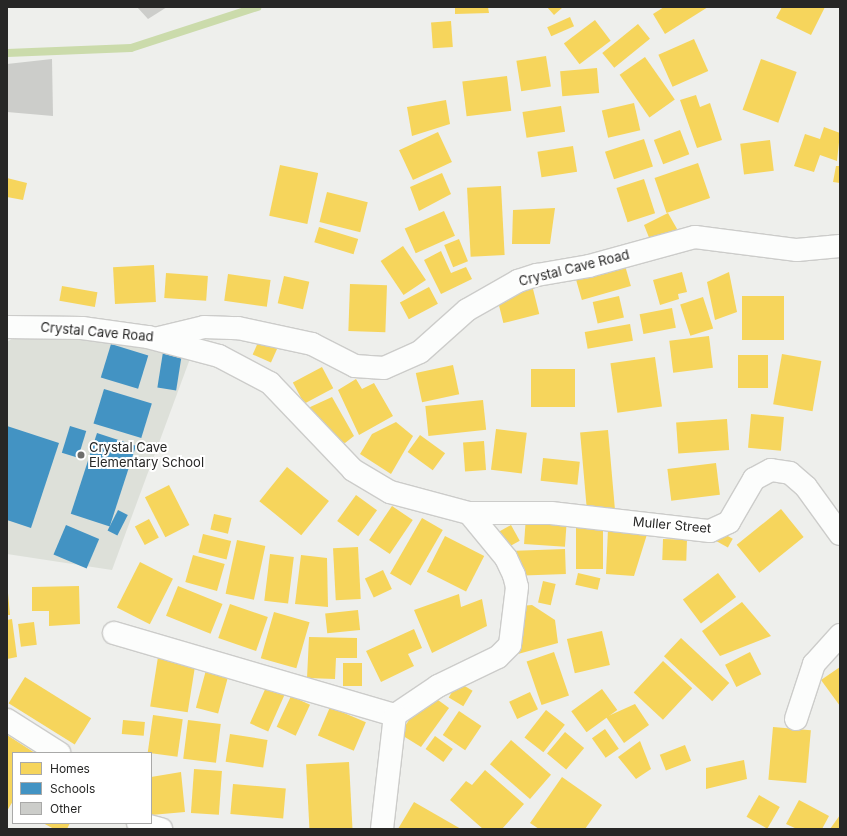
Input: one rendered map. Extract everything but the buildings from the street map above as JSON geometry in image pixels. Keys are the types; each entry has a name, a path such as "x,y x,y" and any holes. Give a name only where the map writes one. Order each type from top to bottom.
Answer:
{"street":[{"name":"Crystal Cave Road","path":"7,327 82,328 157,339 204,327 238,328 312,344 355,366 384,368 420,352 467,310 518,281 537,275 696,237 797,250 840,246"},
{"name":"Muller Street","path":"157,339 219,356 250,370 270,383 343,462 390,492 469,513 551,513 710,531 729,522 754,479 771,470 790,473 806,487 840,534"},
{"path":"114,633 395,714 438,686 498,657 510,645 517,587 514,575 506,558 469,513"},
{"path":"796,719 814,664 840,636"},
{"path":"382,829 395,714"},
{"path":"7,720 57,752"},
{"path":"142,824 160,829"}],"shaded area":[{"name":"Crystal Cave Elementary School","path":"55,335 191,356 112,570 7,554 7,342 16,336"}],"waterway":[{"path":"7,53 131,48 257,7"}],"place":[{"name":"Crystal Cave Elementary School","path":"81,455"}]}
